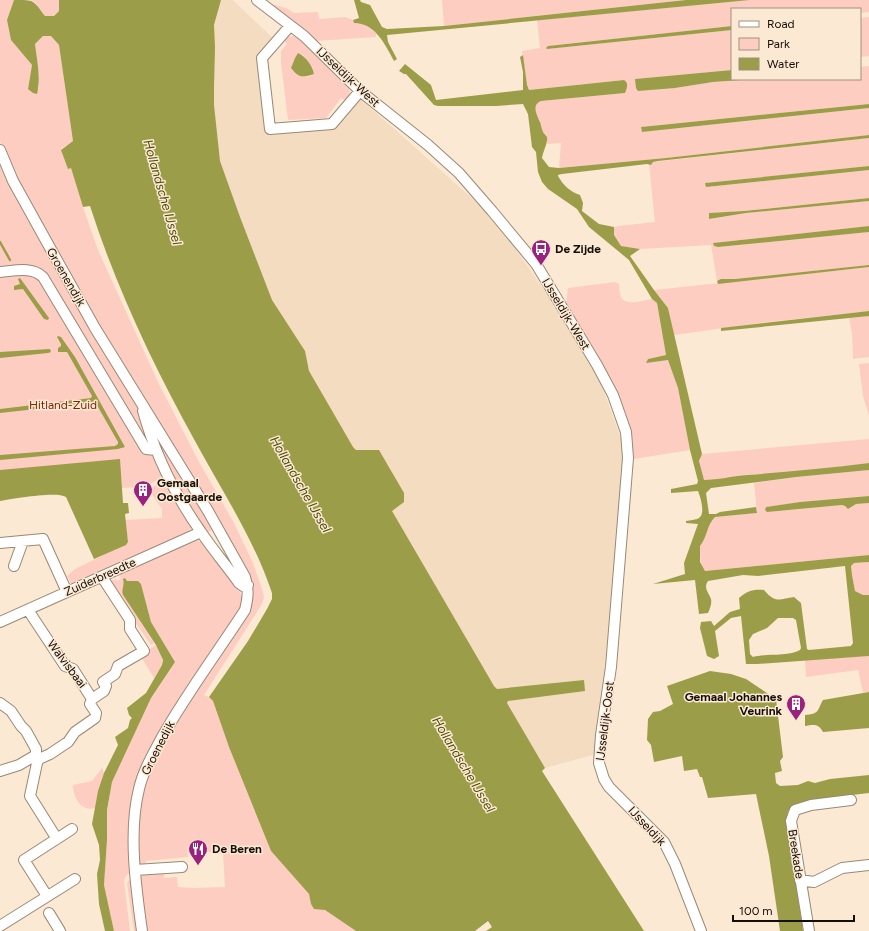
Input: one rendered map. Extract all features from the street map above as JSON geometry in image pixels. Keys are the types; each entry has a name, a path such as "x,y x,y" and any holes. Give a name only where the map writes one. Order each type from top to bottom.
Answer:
{"street":[{"name":"IJsseldijk-West","path":"257,0 316,46 360,91 448,162 502,222 536,264 597,365 613,395 626,432 628,458 611,670"},
{"path":"290,26 262,58 270,129 332,124 360,91"},
{"name":"Groenendijk","path":"0,150 13,181 33,219 95,328 140,400"},
{"name":"Groenendijk","path":"0,272 31,270 43,277 146,449 156,450"},
{"path":"140,400 208,511 248,585 243,586 240,583 201,532 165,471 156,450 140,400"},
{"name":"Zuiderbreedte","path":"0,622 201,532"},
{"path":"0,543 43,539 67,592"},
{"path":"14,566 23,541"},
{"path":"0,771 50,754 68,742 75,732 96,718 96,713 90,704 92,698 104,691 106,686 103,682 114,674 118,666 144,651 130,629 130,620 102,577"},
{"name":"Groenedijk","path":"142,931 135,870 135,817 138,790 152,755 181,704 245,610 248,597 248,585"},
{"name":"Walvisbaai","path":"28,610 65,666 73,669 92,698"},
{"name":"IJsseldijk-Oost","path":"601,772 599,763 601,734 611,670"},
{"path":"0,703 11,711 26,731 36,749 38,757 30,796 57,839"},
{"name":"IJsseldijk","path":"601,772 609,786 664,842 675,864 701,931"},
{"name":"Breekade","path":"808,931 791,821 795,810 811,805 851,800"},
{"path":"47,896 24,860 72,830"},
{"path":"800,880 814,882 842,868 869,865"},
{"path":"135,870 182,867"},
{"path":"0,926 75,879"},
{"path":"49,913 60,931"}],"shaded area":[{"path":"221,0 233,0 278,43 264,58 276,129 332,125 355,94 492,216 591,356 628,458 600,753 545,768 330,420 219,221 205,58"}],"green space":[{"path":"0,0 14,0 7,20 11,40 32,65 28,88 39,89 35,44 43,36 51,36 59,45 73,141 61,149 68,168 71,168 98,250 158,382 199,462 234,523 253,563 262,589 264,597 262,604 204,695 213,701 229,747 271,851 309,894 311,904 325,910 356,931 145,931 138,880 145,873 164,872 164,878 177,877 178,887 225,887 223,854 217,854 187,846 188,857 146,861 146,867 141,866 138,863 137,845 141,790 166,736 238,627 249,590 91,317 12,171 0,141"},
{"path":"29,0 59,0 59,11 54,16 45,16 35,2"},
{"path":"442,0 686,0 444,26"},
{"path":"750,0 869,0 869,12 861,13 861,8 731,8 731,26 548,46 547,49 731,30 731,70 636,79 636,88 675,88 713,82 742,80 861,80 861,67 869,66 869,104 641,127 642,132 869,108 869,135 666,158 559,168 561,143 547,144 547,136 542,131 539,119 536,115 535,107 538,103 541,101 625,93 626,81 529,90 522,51 540,48 537,20"},
{"path":"270,4 286,8 294,13 318,12 319,19 345,17 353,20 354,23 364,24 376,33 376,37 316,41"},
{"path":"869,17 869,56 861,57 861,18"},
{"path":"293,36 304,42 349,86 350,96 346,101 341,98 326,118 288,120 281,63 281,51 287,44 284,40","holes":["303,55 313,68 314,74 306,77 299,76 291,68 295,58"]},
{"path":"869,138 869,166 706,183 706,187 869,170 869,198 744,211 709,213 710,219 746,213 869,201 869,226 713,243 714,246 718,247 869,232 869,265 735,279 721,279 717,281 711,245 640,249 621,246 614,235 614,227 655,222 649,164 651,165 653,162"},
{"name":"Hitland-Zuid","path":"0,158 214,528 205,535 163,473 155,482 145,486 122,488 120,463 0,476"},
{"path":"869,267 869,311 760,323 674,335 668,308 654,290"},
{"path":"615,282 619,284 620,294 625,301 634,302 652,299 657,303 666,355 648,359 647,362 668,360 678,388 690,450 634,459 629,433 564,307 566,304 568,288"},
{"path":"869,316 869,357 853,359 852,333 849,318"},
{"path":"869,363 869,416 863,396 859,364"},
{"path":"869,439 869,463 797,472 744,475 704,481 699,468 702,454"},
{"path":"869,470 869,496 800,502 767,507 765,510 767,512 842,505 847,508 856,504 869,503 869,555 705,571 703,568 700,559 700,546 712,520 715,517 757,513 754,483 796,477"},
{"path":"165,480 191,524 191,528 188,533 72,585 67,576 75,569 126,544 128,541 125,520 162,518 162,509 149,490"},
{"path":"197,539 199,542 201,540 238,588 242,598 241,609 147,758 131,872 126,876 124,881 130,931 114,931 104,885 107,810 112,782 151,698 175,662 151,622 141,584 133,581 127,581 126,579 124,582 123,595 154,643 151,645 124,606 126,604 115,588 108,582 116,579 117,581 121,579 118,574"},
{"path":"869,562 869,595 863,595 855,591 851,566 854,563"},
{"path":"156,645 161,655 162,662 154,678 140,655"},
{"path":"869,656 869,692 863,693 858,670 806,677 805,660"},
{"path":"102,768 104,773 95,808 85,808 78,802 74,794 73,785 92,781"},
{"path":"131,879 139,931 134,931 127,884"}],"water":[{"name":"Hollandsche IJssel","path":"14,0 26,0 33,2 45,16 54,16 59,11 59,0 221,0 214,25 214,105 220,161 272,300 305,351 309,371 353,447 356,450 379,450 404,493 404,502 392,511 494,686 497,689 584,680 585,691 508,701 507,703 545,768 542,771 644,931 486,931 492,927 488,921 475,931 356,931 325,910 314,909 311,904 309,894 271,851 229,747 213,701 209,697 248,641 272,599 272,593 265,573 247,534 180,413 137,326 100,236 90,206 83,207 71,168 68,169 61,150 73,141 59,45 51,36 43,36 35,44 39,82 37,94 33,93 28,89 32,65 11,40 7,20"},
{"path":"354,0 360,0 361,2 370,5 382,27 387,29 444,26 686,0 750,0 387,35 388,42 397,59 394,61 383,42 374,31 361,24 354,23 353,20 359,18"},
{"path":"731,26 731,30 547,49 546,48 548,46"},
{"path":"298,53 309,62 314,74 301,76 296,74 291,68"},
{"path":"523,55 529,90 624,80 627,84 625,93 541,101 536,105 536,112 543,132 547,137 542,158 549,167 559,168 666,158 869,135 869,138 658,161 653,162 651,165 647,164 562,174 558,176 567,188 580,195 583,203 582,211 599,224 614,227 614,235 621,246 640,249 630,256 668,308 702,454 699,461 704,480 869,463 869,470 796,477 711,488 706,493 709,514 756,507 757,513 715,517 712,520 700,546 700,562 705,571 869,555 869,562 854,563 851,566 855,591 863,595 869,595 869,656 746,664 741,616 731,618 715,631 719,656 714,659 707,656 700,628 701,622 711,621 714,626 730,612 740,609 739,598 750,591 757,590 764,590 778,600 794,597 801,603 807,649 851,646 853,643 845,566 758,576 743,575 708,581 706,588 711,599 711,606 708,613 699,614 695,580 653,584 685,574 684,563 698,524 686,523 686,521 699,518 702,513 698,491 671,493 671,489 697,484 698,481 690,450 678,388 668,360 646,363 648,359 666,355 657,303 652,299 629,260 589,227 577,209 548,189 542,182 538,172 536,152 532,147 528,114 523,104 496,106 434,105 406,74 399,71 405,64 431,85 436,100 523,90 523,72 520,57","holes":["778,618 793,618 796,620 801,648 800,650 784,654 753,657 750,654 749,640 753,634 767,628"]},
{"path":"731,70 731,80 742,80 638,91 636,88 635,79"},
{"path":"869,104 869,108 642,132 641,127"},
{"path":"869,166 869,170 706,187 705,183"},
{"path":"869,198 869,201 746,213 709,219 709,213 744,211"},
{"path":"869,226 869,232 718,247 714,246 713,243"},
{"path":"869,265 869,267 718,284 717,281 721,279 735,279"},
{"path":"20,278 49,318 48,320 44,319 23,289 14,290 14,286 20,284 18,279"},
{"path":"869,311 869,316 721,331 721,328"},
{"path":"57,337 61,337 75,357 125,447 118,449 0,460 0,455 115,446 118,444 96,404 91,403 0,413 0,409 91,398 92,396 67,352 58,352 58,348 61,344"},
{"path":"50,349 51,352 48,353 0,358 0,352"},
{"path":"120,459 123,503 128,503 129,513 125,514 128,542 126,545 94,559 66,497 61,495 44,495 0,501 0,470"},
{"path":"869,496 869,503 856,504 848,509 842,505 767,512 765,510 766,507 800,502"},
{"path":"125,578 127,581 138,581 141,584 151,622 175,662 151,698 112,782 107,810 104,885 114,931 105,931 99,904 97,874 100,860 99,845 92,824 98,791 104,773 118,745 115,737 128,728 132,718 129,715 127,708 146,693 162,665 163,660 156,645 123,595 123,579"},
{"path":"710,671 731,674 746,679 776,699 783,757 780,761 782,771 775,773 776,783 780,786 798,785 808,781 815,783 830,779 869,775 869,793 809,800 793,806 788,811 787,821 803,931 780,931 769,856 756,794 708,798 702,777 700,777 697,769 684,771 682,756 654,762 651,745 647,740 648,719 653,712 660,711 673,704 667,686"},
{"path":"869,692 869,728 823,732 820,727 816,725 805,726 805,715 816,712 823,700"}],"waterway":[{"path":"0,242 10,260"}],"place":[{"name":"De Zijde","path":"541,266"},
{"name":"Gemaal Oostgaarde","path":"143,507"},
{"name":"Gemaal Johannes Veurink","path":"796,721"},
{"name":"De Beren","path":"198,866"}]}
